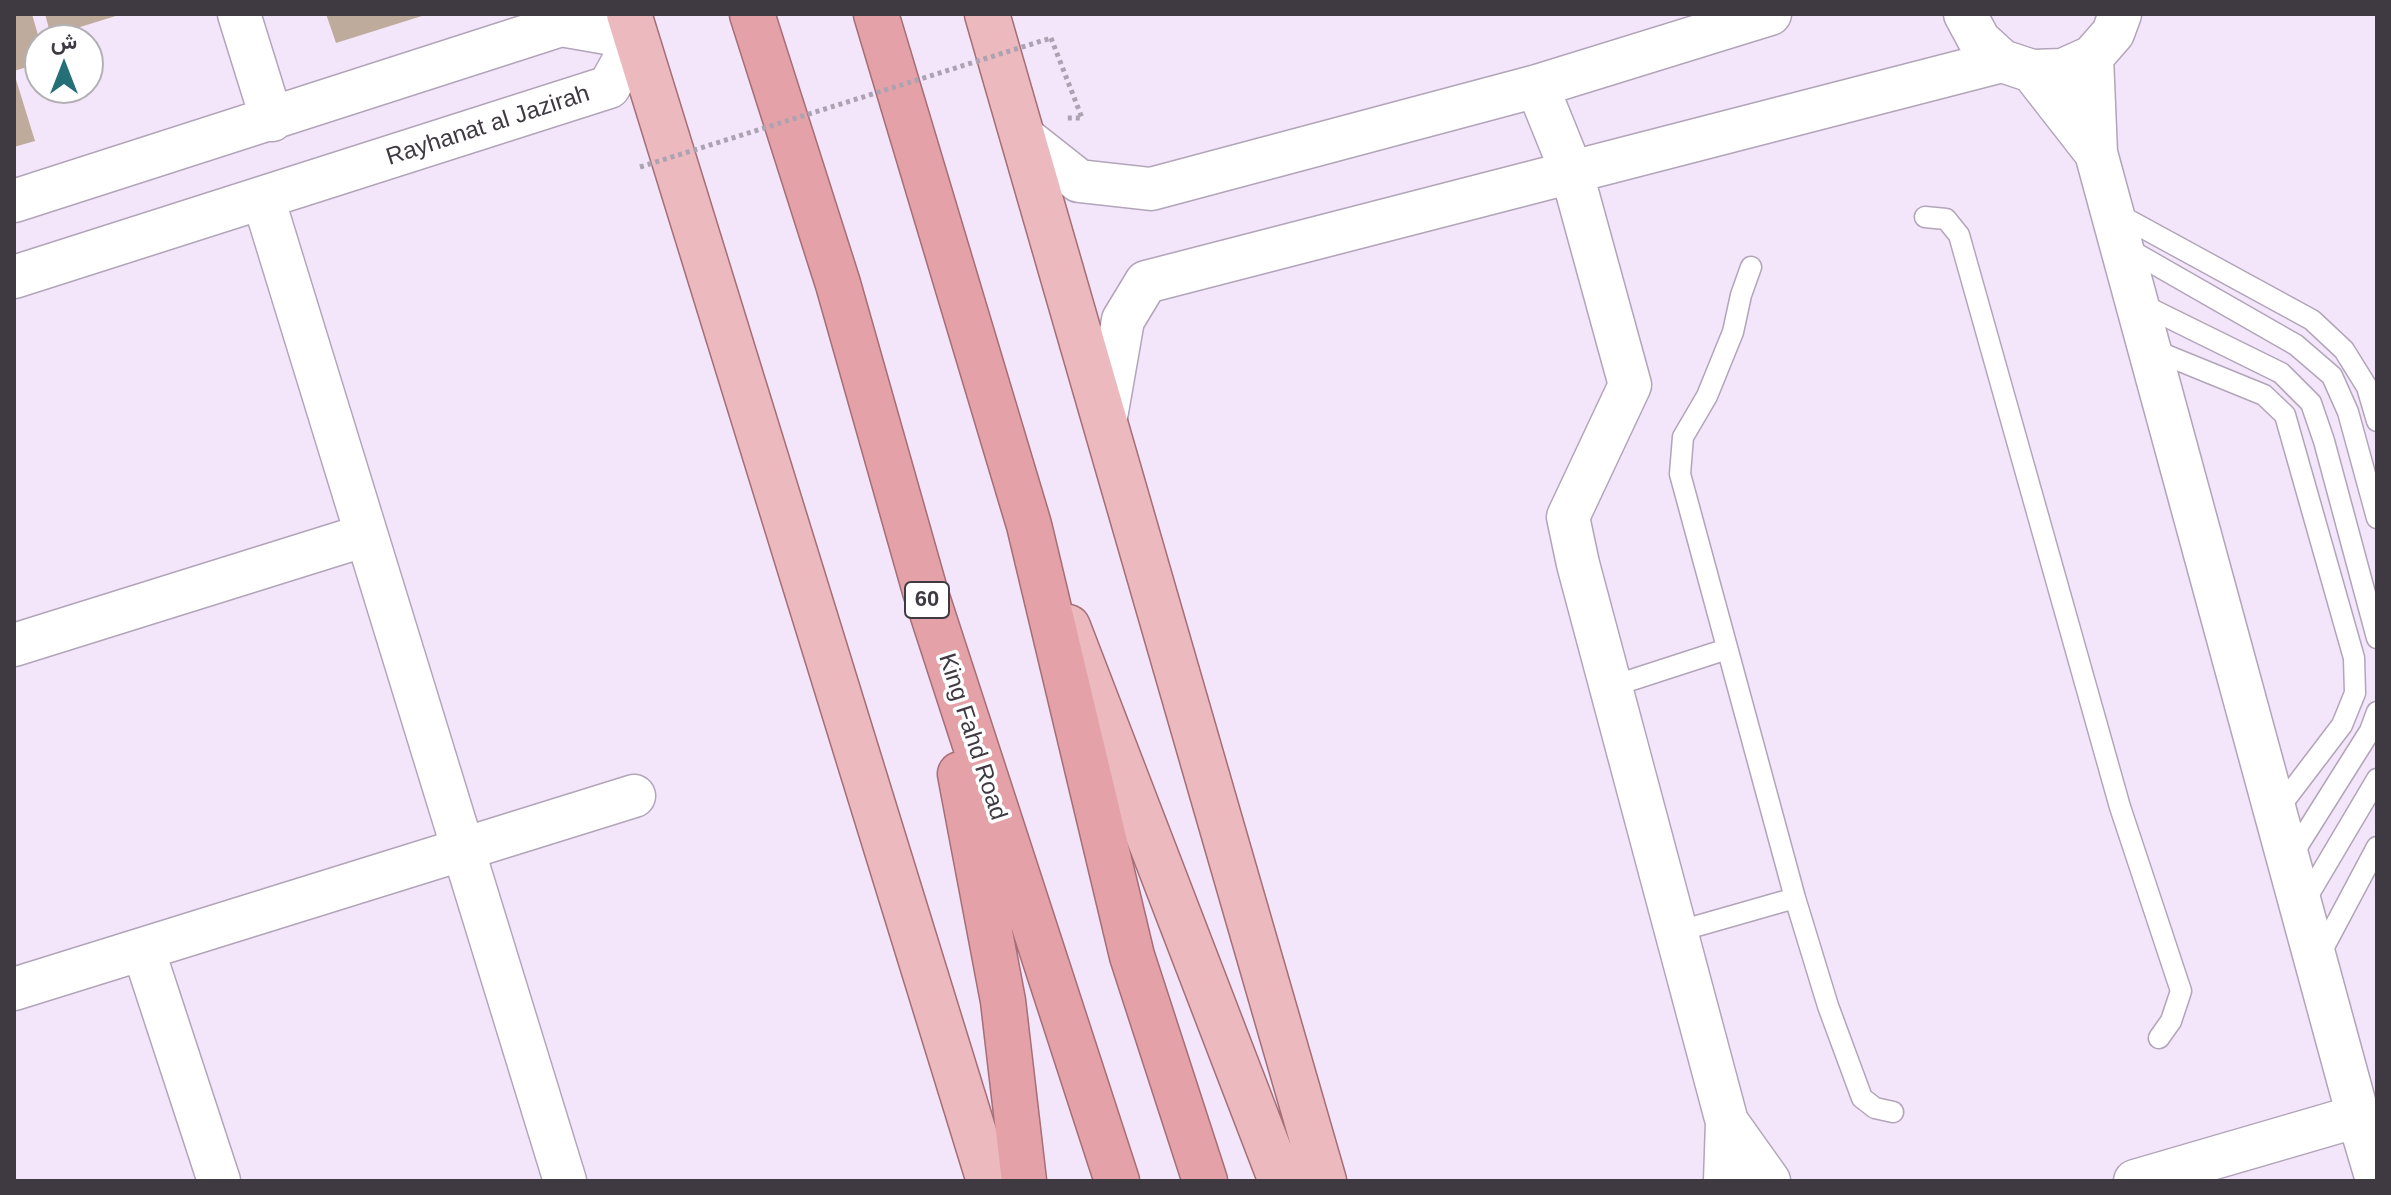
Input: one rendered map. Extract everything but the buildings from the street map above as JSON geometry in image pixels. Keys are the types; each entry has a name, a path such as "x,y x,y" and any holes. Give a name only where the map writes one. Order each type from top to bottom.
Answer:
{"highway":[{"name":"King Fahd Road","path":"752,14 838,284 925,591 1117,1181"},
{"path":"876,14 1029,525 1132,956 1205,1181"},
{"path":"925,591 1003,1001 1024,1181"}],"main road":[{"path":"987,14 1324,1181"},
{"path":"633,26 989,1181"},
{"path":"1029,525 1281,1181"}],"street":[{"path":"239,14 272,120"},
{"path":"1020,127 1079,181 1151,189 1537,86 1770,14"},
{"path":"1965,14 1979,40 2017,66 2096,153"},
{"path":"1105,423 1123,320 1146,282 1571,170 2017,66 2063,70 2092,57 2113,33 2120,14"},
{"path":"14,201 561,25 633,26"},
{"name":"Rayhanat al Jazirah","path":"14,277 609,87 633,26"},
{"path":"2092,57 2096,153 2377,1180"},
{"path":"1537,86 1571,170 1630,385 1568,517 1610,687 1727,1122 1725,1181"},
{"path":"263,198 565,1181"},
{"path":"14,645 366,535"},
{"path":"14,989 634,796"},
{"path":"143,949 219,1181"},
{"path":"2135,1181 2358,1116"},
{"path":"1727,1122 1769,1181"}],"lane":[{"path":"1925,217 1946,219 1959,235 2120,807 2181,991 2171,1021 2159,1038"},
{"path":"2116,228 2312,320 2344,350 2367,387 2377,421"},
{"path":"2116,228 2296,345 2332,376 2348,412 2377,518"},
{"path":"1751,267 1733,332 1707,396 1683,437 1680,474 1795,898 1828,1006 1862,1098 1875,1108 1893,1112"},
{"path":"2136,301 2281,373 2311,403 2377,638"},
{"path":"2148,348 2264,395 2285,415 2354,658 2355,693 2342,725 2275,813"},
{"path":"1610,687 1727,649"},
{"path":"2288,861 2370,731 2377,712"},
{"path":"2301,908 2377,779"},
{"path":"2316,962 2377,847"},
{"path":"1676,932 1795,898"}],"path":[{"path":"640,167 1051,38 1082,118 1020,127"}]}
